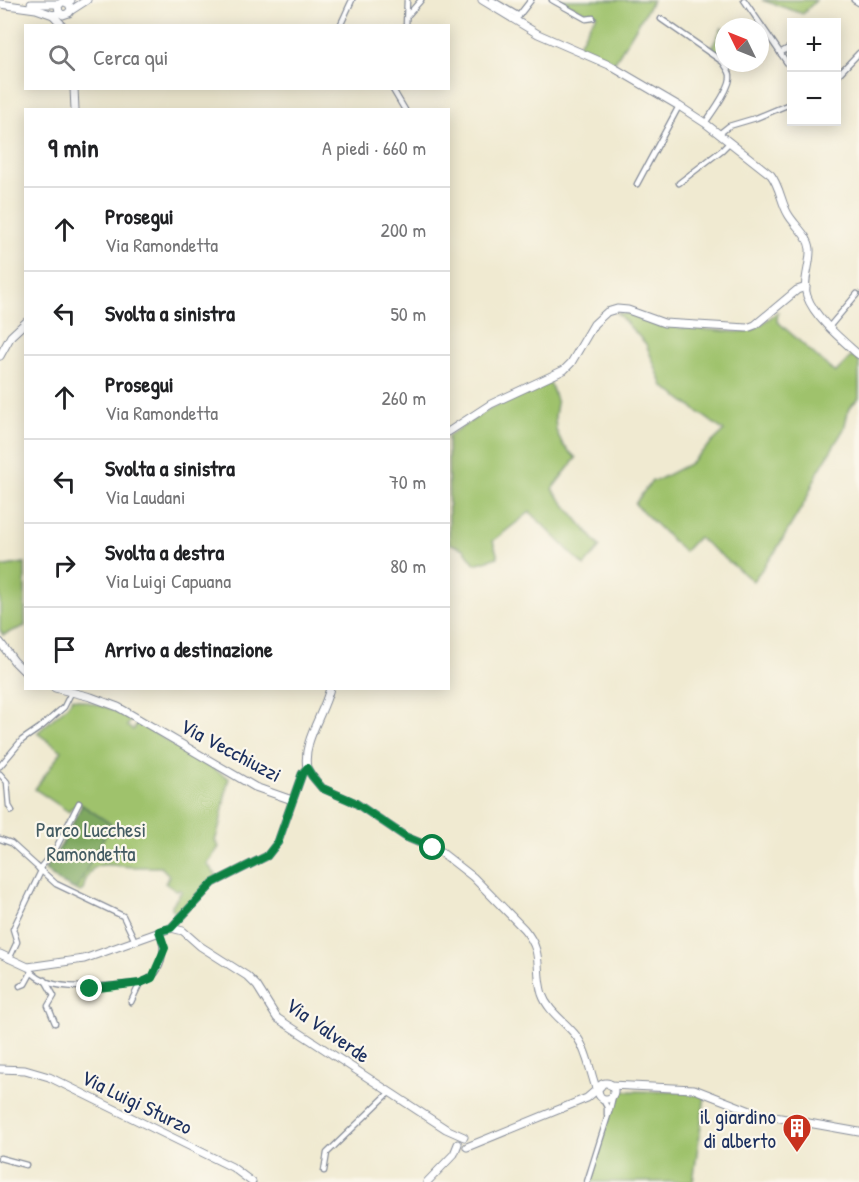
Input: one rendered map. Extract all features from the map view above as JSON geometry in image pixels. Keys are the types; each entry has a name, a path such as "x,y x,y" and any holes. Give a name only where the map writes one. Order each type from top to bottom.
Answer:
{"street":[{"path":"16,5 63,13 87,0"},
{"path":"341,24 352,0"},
{"path":"406,24 407,0"},
{"path":"408,15 421,0"},
{"path":"482,0 517,18"},
{"path":"492,0 538,34 609,65 680,106 771,175 777,184 786,212 809,243 810,261 806,294 810,303 829,327 859,355"},
{"path":"517,18 531,0"},
{"path":"552,0 586,19 593,18"},
{"path":"744,0 787,63"},
{"path":"854,0 859,3"},
{"path":"0,4 65,2 70,5 63,13"},
{"path":"65,2 58,10 63,13 65,24"},
{"path":"661,19 723,62 729,72 728,87 705,123"},
{"path":"780,53 787,49"},
{"path":"841,73 859,53"},
{"path":"74,90 75,108"},
{"path":"393,90 404,108"},
{"path":"719,134 729,126 787,105"},
{"path":"636,184 680,106"},
{"path":"679,183 723,150 730,142"},
{"path":"450,431 491,404 564,370 571,363 594,324 607,312 617,309 628,310 664,323 747,328 755,325 797,291 806,287"},
{"path":"829,327 857,294"},
{"path":"0,356 11,336 24,324"},
{"path":"0,642 24,670"},
{"name":"Via Vecchiuzzi","path":"61,690 117,707 255,787 292,800"},
{"path":"329,690 307,754 307,768 312,776 322,788 354,802 406,837 441,852 473,877 531,938 538,953 540,983 544,999 556,1016 576,1035 584,1050 588,1065 603,1091 609,1098 622,1089 630,1087"},
{"path":"0,766 22,740 49,721 63,707 71,693"},
{"path":"30,970 94,957 171,928 213,883 272,852 278,842 302,774 307,768"},
{"path":"0,774 7,782 9,806 12,811"},
{"path":"9,958 17,942 13,930 24,910 40,870 55,850 79,803"},
{"path":"0,839 11,843 56,884 123,916 135,941"},
{"name":"Via Valverde","path":"171,928 183,932 200,946 247,976 277,1018 446,1129 461,1140 460,1148 467,1147"},
{"path":"0,954 45,980 61,985 90,989 140,983 152,978 163,955 165,948 159,931"},
{"path":"21,986 25,984 30,970"},
{"path":"45,980 54,996 48,1006 55,1023"},
{"path":"131,1002 140,983"},
{"path":"588,1065 603,1091 607,1107 606,1121"},
{"name":"Via Luigi Sturzo","path":"0,1069 25,1070 49,1077 232,1167 252,1182"},
{"path":"603,1091 630,1087 694,1089 758,1114 859,1132"},
{"path":"445,1164 467,1147 491,1136 603,1091 614,1089 587,1182"},
{"path":"324,1171 327,1153 390,1092"},
{"path":"428,1182 455,1152 461,1140 491,1136"},
{"path":"0,1158 26,1165"}],"green space":[{"path":"560,0 653,0 614,63 609,58 607,60 577,48 597,15 589,14"},
{"path":"762,0 816,0 803,14"},
{"path":"778,312 777,321 835,373 852,356 859,360 859,398 849,408 844,429 818,472 806,500 775,552 753,581 698,537 684,552 635,504 652,480 656,481 689,464 724,431 663,386 646,344 617,313 630,314 658,326 737,332 753,330"},
{"path":"550,382 557,403 556,430 563,445 576,458 552,489 600,547 584,566 530,512 493,541 498,557 475,564 464,549 450,543 450,435 491,408"},
{"path":"24,563 24,626 3,635 0,630 0,567"},
{"name":"Parco Lucchesi Ramondetta","path":"73,698 106,707 131,719 127,726 133,730 138,723 229,778 215,841 219,847 207,864 218,877 206,886 179,915 172,909 172,905 182,891 165,883 170,876 161,867 100,865 90,872 80,892 58,881 45,869 61,846 82,805 78,803 69,812 35,789 62,751 37,733"},
{"name":"Parco Lucchesi Ramondetta","path":"82,805 111,824 76,890 58,881 45,869 61,846"},
{"path":"623,1091 688,1092 705,1096 693,1182 590,1182 615,1099"}],"place":[{"name":"il giardino di alberto","path":"797,1154"}],"route":[{"path":"90,989 140,983 152,978 165,948 159,931 171,928 213,883 272,852 278,842 302,774 307,768 322,788 354,802 406,837 433,848"}]}
